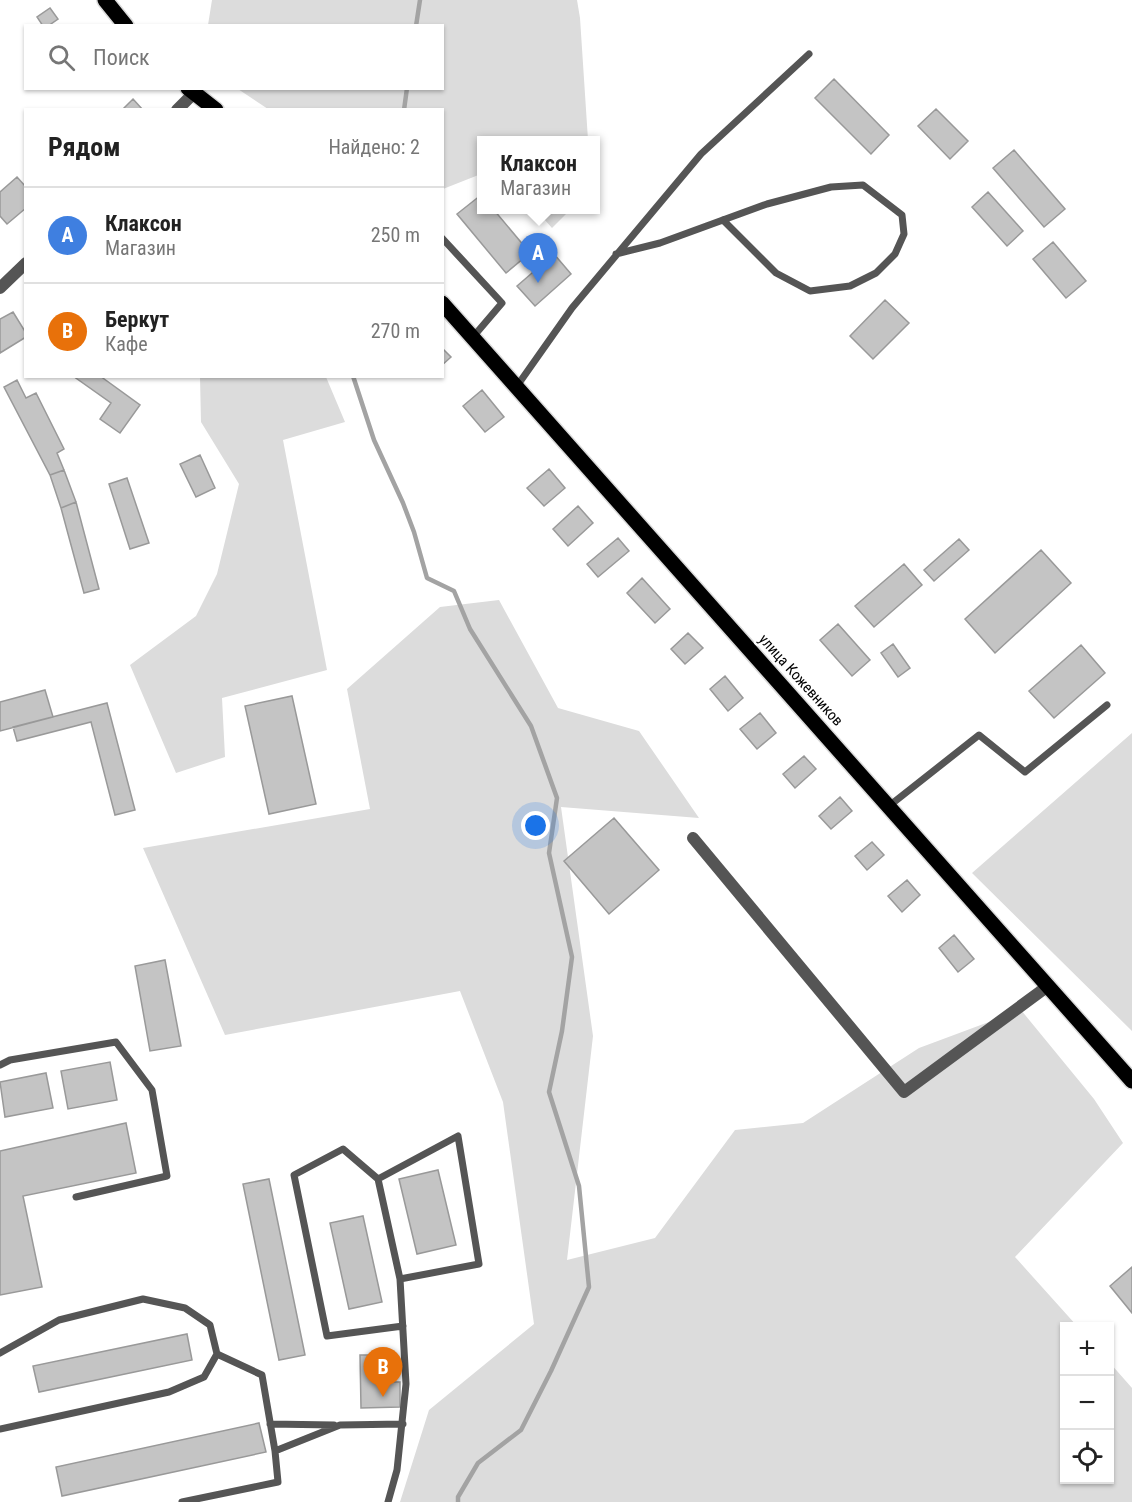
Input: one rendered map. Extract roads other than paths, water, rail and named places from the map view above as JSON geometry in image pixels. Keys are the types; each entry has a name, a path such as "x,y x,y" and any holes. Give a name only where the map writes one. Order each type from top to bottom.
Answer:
{"main road":[{"path":"105,0 124,24"},
{"path":"190,91 213,108"},
{"name":"улица Кожевников","path":"444,305 1132,1081"}],"street":[{"path":"178,108 190,91"},
{"path":"0,288 24,264"},
{"path":"693,838 904,1092 1048,986"}],"lane":[{"path":"517,386 615,254 701,154 809,54"},
{"path":"615,254 660,243 723,220 767,204 831,187 863,184 902,215 904,234 895,254 876,273 850,286 810,291 776,273 723,220"},
{"path":"444,240 502,303 472,337"},
{"path":"889,806 979,735 1025,772 1107,705"},
{"path":"0,1065 10,1060 116,1042 152,1090 167,1176 75,1197"},
{"path":"378,1179 458,1136 479,1264 400,1279"},
{"path":"388,1502 397,1470 406,1384 403,1326 400,1279 378,1179 343,1149 294,1175 327,1336 403,1326"},
{"path":"0,1353 59,1320 143,1299 185,1308 210,1325 217,1354 204,1377 169,1392 0,1429"},
{"path":"182,1502 278,1482 262,1375 217,1354"},
{"path":"270,1424 403,1424"},
{"path":"274,1451 340,1425"}],"waterway":[{"path":"416,24 420,0"},
{"path":"404,108 407,90"},
{"path":"354,378 374,440 414,532 427,578 454,591 470,629 531,726 557,798 549,853 572,957 562,1031 549,1092 579,1186 589,1287 521,1430 478,1463 458,1497 458,1502"}],"place":[{"name":"Клаксон","path":"538,283"},
{"name":"Беркут","path":"383,1397"}]}
